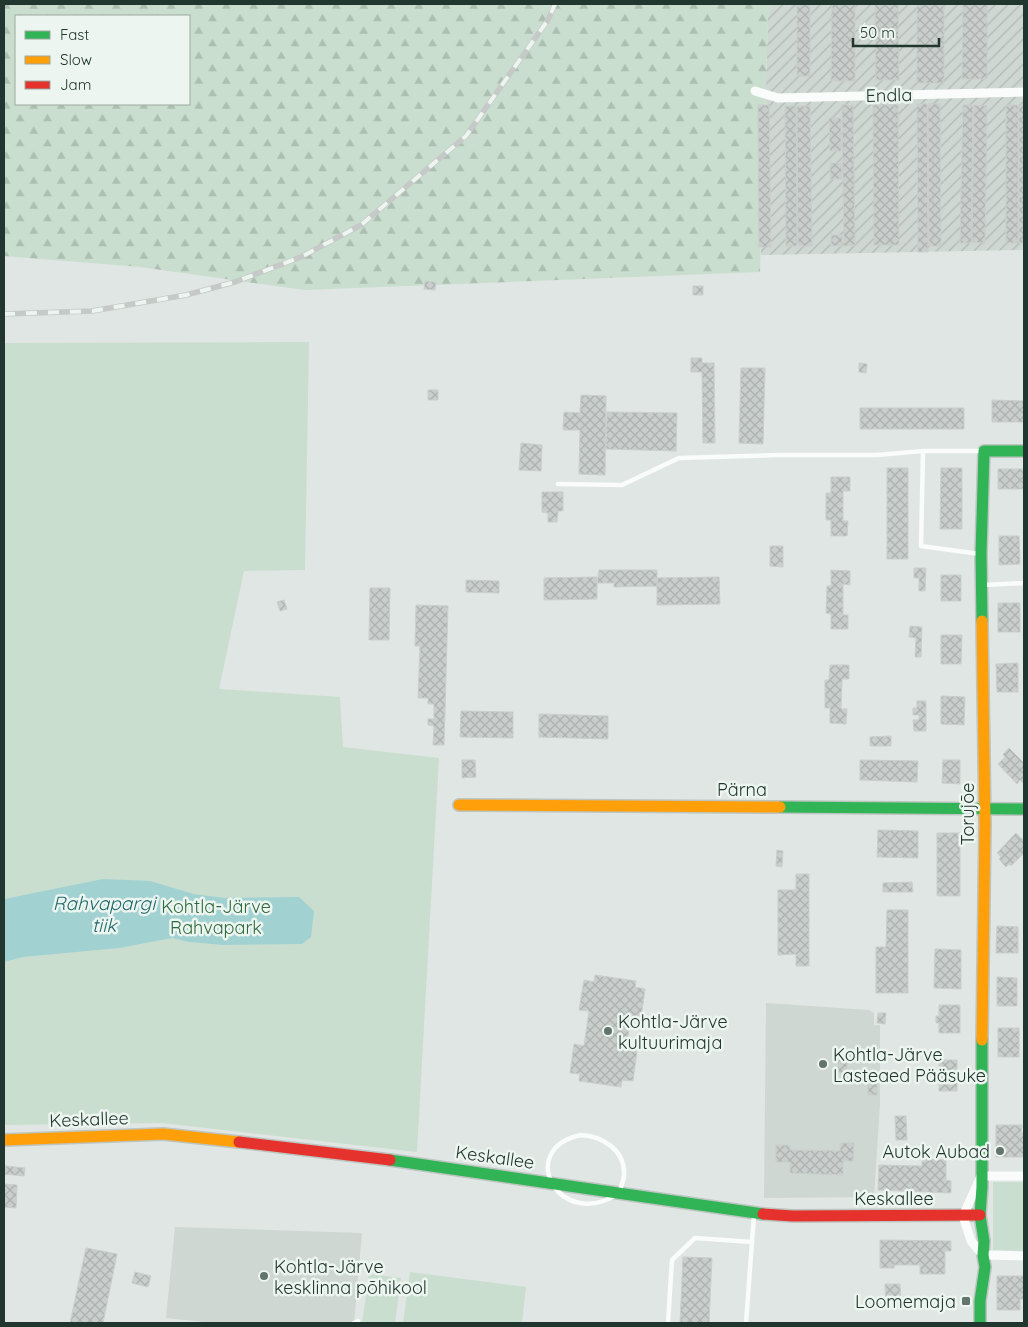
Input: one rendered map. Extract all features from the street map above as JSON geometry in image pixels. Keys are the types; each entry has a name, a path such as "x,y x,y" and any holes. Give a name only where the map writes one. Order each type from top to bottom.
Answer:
{"street":[{"name":"Endla","path":"754,91 778,98 1024,92"},
{"path":"984,451 1024,451"},
{"name":"Torujõe","path":"980,1323 980,1301 985,1267 980,1215 982,1187 984,809 981,554 984,451"},
{"name":"Pärna","path":"459,805 1024,809"},
{"name":"Keskallee","path":"4,1140 163,1134 340,1153 754,1213 793,1216 980,1215"},
{"path":"981,1176 1024,1176"},
{"name":"Torujõe","path":"963,1216 981,1176"},
{"path":"963,1216 971,1241 983,1254 1024,1256"}],"lane":[{"path":"558,484 622,485 679,458 877,455 923,451 984,451"},
{"path":"923,451 921,546 981,554"},
{"path":"981,585 1024,583"},
{"path":"550,1182 548,1160 554,1150 563,1141 572,1137 591,1135 606,1141 616,1150 622,1162 624,1174 619,1193"},
{"path":"746,1323 754,1213"},
{"path":"668,1323 672,1260 695,1238 752,1242"}],"shaded area":[{"path":"771,4 1024,4 1024,250 761,255 768,18"},
{"name":"Kohtla-Järve Lasteaed Pääsuke","path":"766,1003 869,1010 874,1013 874,1025 880,1025 880,1104 874,1197 764,1198"},
{"name":"Kohtla-Järve kesklinna põhikool","path":"175,1227 362,1233 354,1323 214,1323 166,1318"}],"green space":[{"path":"4,4 771,4 768,18 760,272 305,290 140,267 4,256"},
{"name":"Kohtla-Järve Rahvapark","path":"309,342 305,570 244,571 219,689 340,697 343,747 439,758 417,1152 162,1123 4,1125 4,343"},
{"path":"993,1182 1024,1182 1024,1251 993,1250"},
{"path":"410,1272 526,1287 522,1323 403,1323"},
{"path":"369,1274 401,1278 395,1323 362,1323"}],"water":[{"name":"Rahvapargi tiik","path":"103,879 150,881 194,894 224,898 299,897 314,911 311,937 302,944 224,945 189,942 172,938 119,948 23,957 4,962 4,899"}],"building":[{"path":"797,4 810,4 810,76 797,76"},
{"path":"832,4 855,4 855,81 831,81"},
{"path":"875,4 898,4 899,80 876,80"},
{"path":"917,4 944,4 944,83 917,83"},
{"path":"963,4 987,4 987,79 962,79"},
{"path":"917,104 927,104 928,252 918,252"},
{"path":"928,104 940,104 941,246 929,246"},
{"path":"758,105 769,105 771,247 759,247"},
{"path":"842,105 853,105 855,245 844,246"},
{"path":"873,105 898,105 899,245 874,245"},
{"path":"963,105 973,105 971,243 960,243"},
{"path":"974,105 987,106 985,243 972,242"},
{"path":"1006,105 1018,105 1018,243 1006,243"},
{"path":"1019,105 1024,105 1024,243 1019,243"},
{"path":"785,106 796,106 797,246 786,246"},
{"path":"797,106 810,106 812,246 798,246"},
{"path":"829,118 841,118 841,151 830,151"},
{"path":"830,163 841,163 842,179 830,179"},
{"path":"831,235 842,235 842,246 831,246"},
{"path":"425,281 436,282 435,290 424,289"},
{"path":"693,286 703,286 703,295 693,295"},
{"path":"691,358 702,358 702,363 714,363 715,443 703,443 702,372 691,372"},
{"path":"859,363 867,364 866,373 859,372"},
{"path":"741,368 765,368 763,444 739,443"},
{"path":"428,390 438,390 438,400 428,400"},
{"path":"581,395 606,396 605,475 579,474 580,430 563,430 564,412 580,413"},
{"path":"992,400 1024,401 1024,422 992,422"},
{"path":"860,408 964,408 964,429 860,429"},
{"path":"607,412 677,413 676,451 606,449"},
{"path":"521,443 542,445 541,471 519,470"},
{"path":"887,468 908,468 908,559 887,559"},
{"path":"941,468 962,468 962,529 940,529"},
{"path":"998,469 1024,469 1024,489 998,489"},
{"path":"831,477 850,477 850,491 843,491 843,521 848,521 847,536 831,536 831,520 826,520 826,493 831,493"},
{"path":"542,492 563,492 563,511 558,511 557,522 548,522 548,513 542,512"},
{"path":"999,536 1019,536 1020,564 999,565"},
{"path":"770,546 783,546 783,567 770,566"},
{"path":"914,568 926,568 925,591 919,591 919,578 914,578"},
{"path":"599,570 657,570 657,586 614,587 614,583 597,583"},
{"path":"831,570 850,571 850,585 843,584 843,615 848,615 848,629 831,629 831,614 826,613 827,586 831,586"},
{"path":"941,575 961,575 961,601 941,601"},
{"path":"597,577 597,599 544,600 544,578"},
{"path":"719,577 720,604 657,605 657,578"},
{"path":"466,580 499,581 499,593 466,592"},
{"path":"370,588 390,588 389,640 369,640"},
{"path":"284,600 287,609 280,611 277,602"},
{"path":"998,603 1020,603 1020,632 998,632"},
{"path":"416,605 448,606 444,745 433,745 434,726 428,725 428,719 434,719 434,704 428,704 428,698 418,698 420,646 415,646"},
{"path":"910,626 922,627 921,657 915,657 916,638 909,637"},
{"path":"941,635 962,635 961,664 941,664"},
{"path":"1018,663 1018,692 997,692 996,664"},
{"path":"830,665 849,665 849,679 842,679 841,709 847,709 846,724 830,723 830,708 825,708 825,680 829,680"},
{"path":"941,696 965,697 964,725 941,724"},
{"path":"917,701 926,701 926,731 914,731 913,720 919,720 919,715 913,715 913,708 917,708"},
{"path":"461,711 513,712 513,738 460,737"},
{"path":"539,714 608,716 608,739 539,737"},
{"path":"891,736 891,746 870,746 870,737"},
{"path":"1009,748 1024,763 1024,784 1020,780 1017,784 998,764 1005,757 1003,754"},
{"path":"462,760 475,760 476,777 462,778"},
{"path":"860,760 918,761 917,782 860,780"},
{"path":"943,760 960,760 960,784 942,783"},
{"path":"878,830 918,831 918,858 877,857"},
{"path":"937,833 960,833 960,896 937,896"},
{"path":"1016,833 1024,841 1024,853 1011,866 1009,864 1006,867 999,859 1001,857 997,853"},
{"path":"777,850 783,851 782,867 776,866"},
{"path":"796,874 809,874 809,966 796,966 796,954 778,955 778,890 796,890"},
{"path":"912,882 913,892 883,892 883,883"},
{"path":"887,910 908,910 908,993 876,993 876,947 886,947"},
{"path":"997,926 1018,927 1018,953 996,953"},
{"path":"935,949 961,950 961,989 934,988"},
{"name":"Kohtla-Järve kultuurimaja","path":"595,975 636,981 635,987 645,989 641,1018 631,1017 626,1050 637,1051 633,1081 622,1080 621,1087 579,1081 580,1074 570,1073 574,1044 584,1046 589,1011 579,1010 584,980 594,982"},
{"path":"997,977 1017,978 1017,1006 997,1006"},
{"path":"939,1005 960,1005 960,1033 939,1033 939,1023 936,1023 936,1016 939,1016"},
{"path":"878,1013 886,1013 885,1024 877,1023"},
{"path":"998,1028 1019,1028 1019,1057 998,1057"},
{"path":"838,1057 847,1057 847,1073 838,1073"},
{"path":"939,1060 957,1060 957,1091 939,1091"},
{"path":"868,1080 877,1081 877,1095 868,1095"},
{"path":"895,1116 906,1116 907,1140 896,1140"},
{"path":"996,1125 1022,1125 1024,1157 996,1157"},
{"path":"840,1143 854,1143 853,1161 843,1161 843,1175 790,1173 790,1162 776,1162 776,1145 790,1145 790,1150 840,1151"},
{"path":"922,1159 946,1160 946,1180 951,1181 951,1193 878,1190 879,1165 922,1166"},
{"path":"5,1166 25,1168 24,1176 4,1174"},
{"path":"4,1184 17,1185 16,1208 4,1207"},
{"path":"880,1240 951,1241 951,1251 945,1251 945,1274 920,1274 920,1265 894,1265 894,1268 880,1268"},
{"path":"86,1248 117,1254 103,1323 70,1323"},
{"path":"683,1257 712,1258 709,1323 680,1323"},
{"path":"135,1272 151,1276 148,1287 132,1283"},
{"path":"997,1276 1024,1276 1024,1299 1020,1299 1020,1310 997,1310"},
{"path":"885,1284 900,1284 901,1308 886,1308"}],"railway":[{"path":"4,314 92,311 186,295 235,282 301,257 361,225 466,136 548,20 555,4"}],"traffic: fast":[{"path":"982,621 981,554 984,451 1024,451"},
{"path":"780,807 1024,809"},
{"path":"980,1323 980,1301 985,1267 980,1215 982,1187 982,1040"},
{"path":"390,1160 763,1214"}],"traffic: slow":[{"path":"982,621 985,824 982,1040"},
{"path":"459,805 780,807"},
{"path":"4,1140 163,1134 239,1142"}],"traffic: jam":[{"path":"239,1142 390,1160"},
{"path":"763,1214 793,1216 980,1215"}],"place":[{"name":"Kohtla-Järve kultuurimaja","path":"608,1031"},
{"name":"Kohtla-Järve Lasteaed Pääsuke","path":"823,1064"},
{"name":"Autok Aubad","path":"1000,1151"},
{"name":"Kohtla-Järve kesklinna põhikool","path":"264,1276"},
{"name":"Loomemaja","path":"966,1301"}]}
